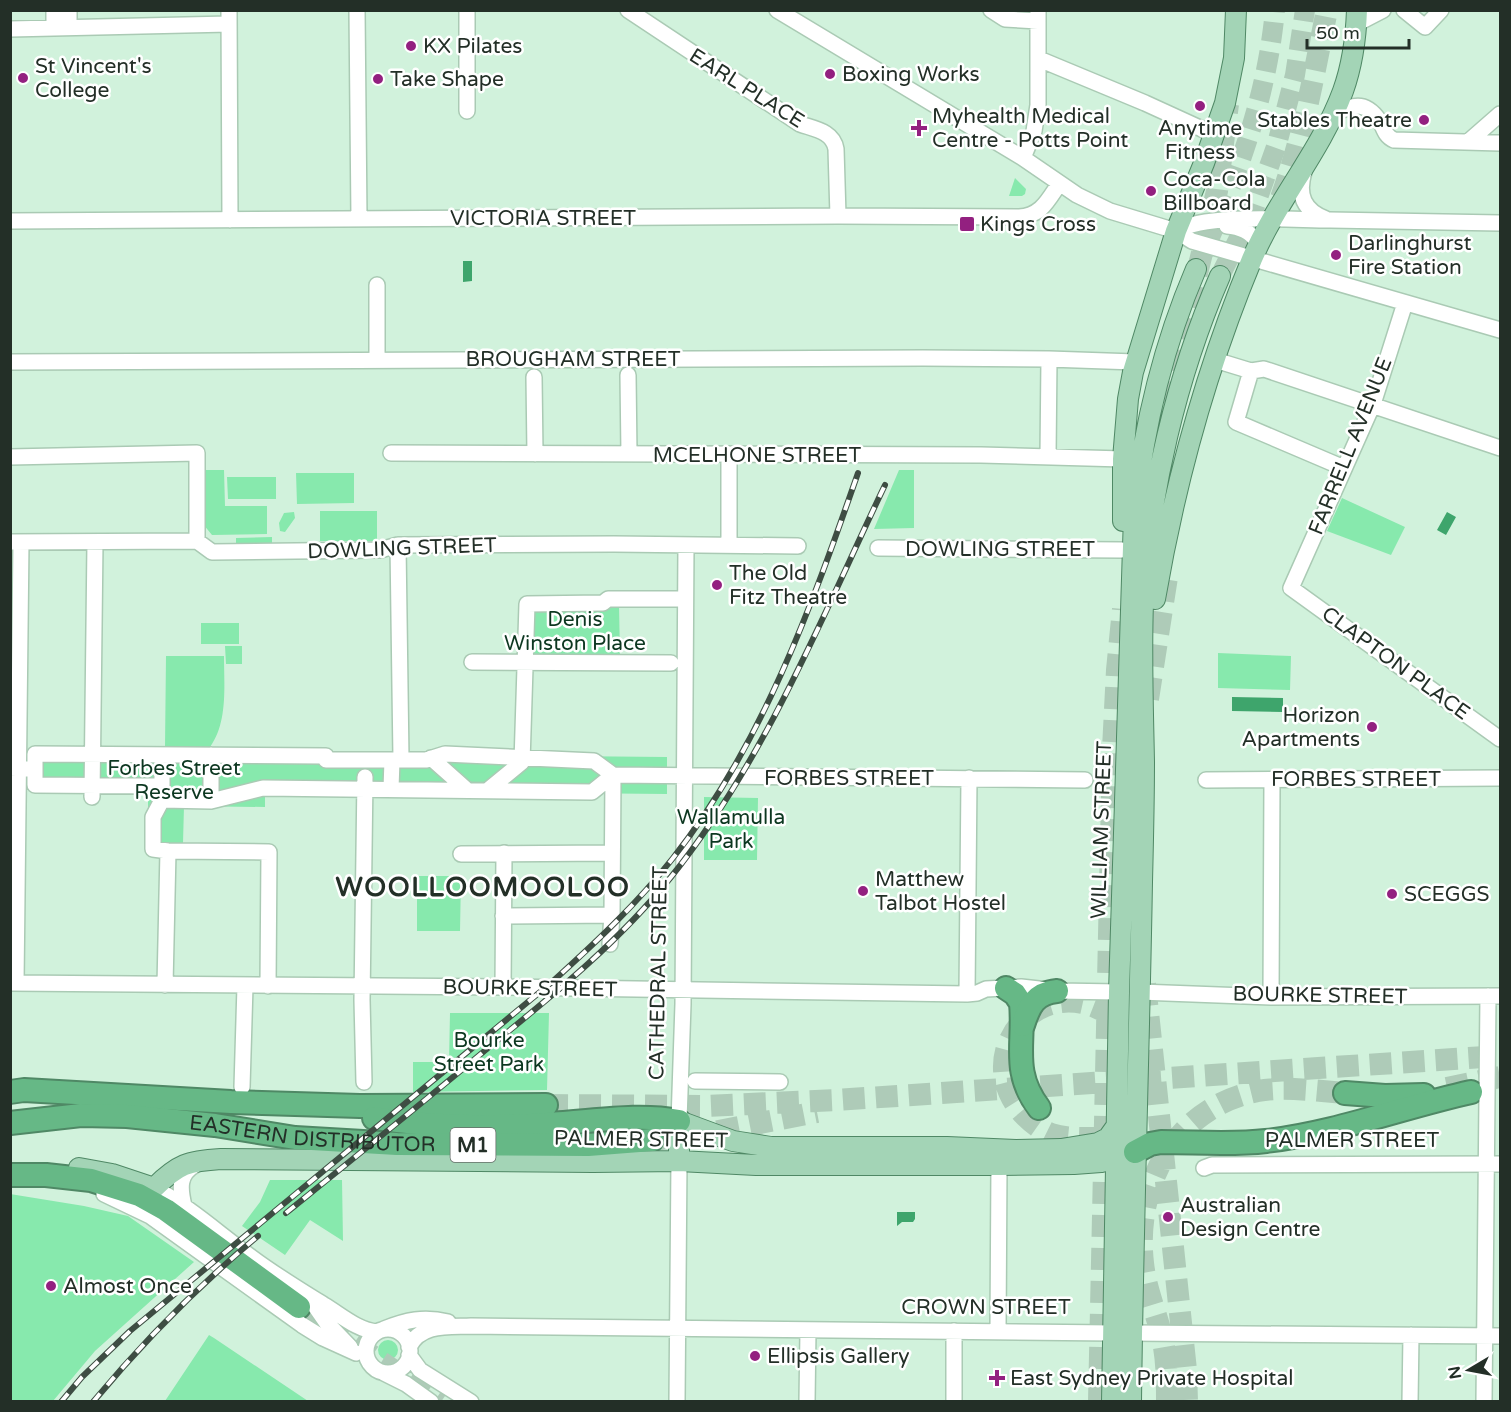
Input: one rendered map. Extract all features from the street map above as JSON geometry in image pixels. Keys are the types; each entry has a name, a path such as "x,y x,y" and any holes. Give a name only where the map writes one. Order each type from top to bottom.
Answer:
{"highway":[{"path":"996,989 1016,994 1020,999 1020,1062 1023,1082 1038,1108"},
{"path":"1021,1032 1027,1012 1033,1002 1045,993 1057,991"},
{"name":"EASTERN DISTRIBUTOR","path":"10,1092 24,1090 231,1102 336,1105 546,1105"},
{"path":"1126,1155 1150,1144 1161,1142 1244,1142 1283,1139 1327,1130 1467,1093 1385,1096 1345,1093"},
{"path":"336,1105 368,1117 461,1125 550,1124 625,1117 664,1118 679,1121"},
{"name":"EASTERN DISTRIBUTOR","path":"10,1123 81,1115 127,1116 215,1125 295,1138 397,1144 588,1145 652,1140"},
{"path":"10,1128 37,1120"},
{"path":"10,1175 46,1175 92,1180 139,1195 166,1210 303,1300"}],"main road":[{"path":"1129,646 1122,550 1123,459 1129,393 1135,362 1215,135 1230,83 1234,58 1236,10"},
{"path":"1143,676 1165,543 1187,453 1215,360 1256,251 1333,114 1348,73 1357,17"},
{"name":"WILLIAM STREET","path":"1126,1155 1118,1124 1119,992 1134,515 1144,442 1156,384 1180,305 1196,269"},
{"name":"WILLIAM STREET","path":"1131,1401 1123,1333 1126,1155 1140,992 1146,572 1161,468 1185,369 1220,276"},
{"path":"1119,992 1126,990 1130,984 1142,929"},
{"name":"PALMER STREET","path":"679,1121 733,1141 771,1147 947,1147 1016,1150 1061,1149 1098,1143 1108,1138 1118,1124"},
{"name":"CATHEDRAL STREET","path":"679,1121 679,1161"},
{"name":"PALMER STREET","path":"154,1188 184,1164 207,1160 679,1161 756,1166 999,1165 1074,1164 1126,1155"},
{"path":"10,1166 56,1166 93,1170 125,1177 154,1188"},
{"name":"WILLIAM STREET","path":"1112,1401 1123,1333"}],"street":[{"path":"54,10 61,28"},
{"path":"61,28 69,10"},
{"path":"357,10 359,219"},
{"path":"467,10 467,111"},
{"name":"EARL PLACE","path":"628,10 800,124 829,135 836,149 838,216"},
{"path":"777,10 1023,158 1059,184 1094,204 1110,211 1182,228 1236,227 1247,231 1256,251"},
{"path":"991,10 1005,19 1038,16 1039,96 1036,123 1023,158"},
{"path":"1357,17 1383,10"},
{"path":"1404,10 1425,27 1441,10"},
{"path":"10,29 229,17 230,220"},
{"path":"1039,59 1215,135"},
{"path":"1333,114 1350,106 1361,106 1374,115 1388,136 1393,139 1500,143"},
{"path":"1468,142 1500,114"},
{"path":"1308,158 1301,186 1302,198 1313,213 1329,220"},
{"name":"VICTORIA STREET","path":"10,221 1026,217 1042,210 1059,184"},
{"path":"1182,228 1203,222 1272,219 1500,223"},
{"path":"1182,228 1192,241 1256,251 1405,303 1500,330"},
{"path":"377,285 377,360"},
{"name":"FARRELL AVENUE","path":"1291,588 1372,404 1405,303"},
{"path":"1048,456 1049,359"},
{"name":"BROUGHAM STREET","path":"10,363 1049,359 1135,362"},
{"path":"1215,360 1251,371 1264,369 1500,448"},
{"path":"1251,371 1236,422 1344,468"},
{"path":"628,375 629,454"},
{"path":"534,377 535,454"},
{"path":"10,457 197,453 197,541"},
{"name":"MCELHONE STREET","path":"391,453 1048,456 1123,459"},
{"path":"729,454 729,544"},
{"name":"DOWLING STREET","path":"16,542 197,541 212,552 380,550 398,545 729,544 798,546"},
{"path":"13,983 16,542"},
{"path":"92,791 95,542"},
{"path":"391,789 397,760 400,662 398,545"},
{"name":"CATHEDRAL STREET","path":"679,1121 683,990 686,545"},
{"name":"DOWLING STREET","path":"878,548 1122,550"},
{"name":"CLAPTON PLACE","path":"1291,588 1500,739"},
{"path":"488,790 522,760 527,604 603,603 608,599 685,599"},
{"path":"471,662 671,663"},
{"name":"FORBES STREET","path":"35,769 35,754 92,749 162,755 326,756 326,760 397,760 431,758 445,754 522,760 594,761 613,775 1085,780"},
{"path":"162,755 162,793 153,817 153,849 269,852 267,986"},
{"path":"211,755 211,801"},
{"path":"431,758 467,790"},
{"path":"15,768 35,769 35,785 92,791 162,793 211,801 263,788 365,783 391,789 592,792 613,775"},
{"path":"610,944 613,775"},
{"path":"968,994 969,778"},
{"name":"FORBES STREET","path":"1209,780 1500,778"},
{"path":"1271,997 1272,780"},
{"path":"364,1082 362,986 365,783"},
{"path":"165,985 168,851"},
{"path":"503,987 504,853"},
{"path":"461,854 612,853"},
{"path":"503,916 612,915"},
{"name":"BOURKE STREET","path":"13,983 968,994 996,989 1034,987 1057,991 1119,992"},
{"path":"242,1087 245,986"},
{"name":"BOURKE STREET","path":"1140,992 1271,997 1494,996"},
{"path":"1484,1401 1484,1336 1494,1164 1494,996"},
{"path":"695,1081 780,1082"},
{"path":"184,1206 181,1189 183,1176 188,1169 207,1160"},
{"name":"CATHEDRAL STREET","path":"677,1401 679,1161"},
{"name":"PALMER STREET","path":"1204,1168 1212,1165 1494,1164"},
{"path":"998,1331 999,1165"},
{"path":"10,1183 42,1182 80,1186 126,1203 162,1225 302,1325 362,1357"},
{"path":"154,1188 184,1206 251,1257 303,1300 374,1369 406,1384 431,1401"},
{"path":"303,1300 370,1331 387,1329 399,1332 404,1336 409,1351 420,1370 459,1397 471,1401"},
{"name":"CROWN STREET","path":"379,1331 401,1322 420,1318 471,1326"},
{"name":"CROWN STREET","path":"409,1351 418,1335 430,1329 471,1326 1500,1336"},
{"path":"807,1401 808,1330"},
{"path":"362,1357 372,1335 379,1331"},
{"path":"954,1331 954,1401"},
{"path":"1410,1401 1411,1335"},
{"path":"384,1373 398,1371 406,1364 409,1351"}],"green space":[{"path":"1015,178 1026,189 1022,196 1009,196"},
{"path":"203,470 224,470 225,506 267,506 267,534 212,535 203,524"},
{"path":"899,470 914,470 914,528 874,529"},
{"path":"296,473 354,473 354,503 297,504"},
{"path":"227,477 276,477 276,499 228,499"},
{"path":"1342,498 1405,527 1391,555 1327,531"},
{"path":"320,511 377,511 377,541 320,541"},
{"path":"294,512 295,518 285,532 280,531 279,523 284,513"},
{"path":"272,537 272,544 236,545 236,538"},
{"name":"Denis Winston Place","path":"619,604 620,656 530,658 529,606"},
{"path":"201,623 239,623 239,644 201,644"},
{"path":"225,646 242,646 242,664 226,664"},
{"path":"1218,653 1291,656 1290,690 1218,688"},
{"path":"166,656 224,656 222,715 216,737 210,747 165,747"},
{"name":"Forbes Street Reserve","path":"33,751 667,757 667,794 265,790 265,807 184,806 183,843 148,843 148,788 33,787"},
{"name":"Wallamulla Park","path":"704,797 758,798 757,860 704,860"},
{"path":"417,876 461,876 460,931 417,931"},
{"name":"Bourke Street Park","path":"450,1013 549,1013 547,1090 413,1092 413,1062 449,1062"},
{"path":"270,1180 342,1180 343,1241 310,1220 285,1255 242,1226 260,1202"},
{"path":"10,1194 128,1216 194,1262 95,1351 53,1401 11,1401"},
{"path":"209,1335 214,1338 308,1401 165,1401"},
{"path":"388,1340 395,1343 398,1350 395,1357 388,1360 381,1357 378,1350 381,1343"}],"shaded area":[{"path":"463,261 472,261 472,281 463,282"},
{"path":"1447,512 1456,517 1446,535 1437,530"},
{"path":"1232,697 1283,698 1283,712 1232,711"},
{"path":"897,1212 915,1212 915,1219 913,1222 902,1222 897,1226"}],"tunnel":[{"path":"1196,269 1235,175 1256,111 1271,45 1275,10"},
{"path":"1220,276 1255,206 1277,144 1295,75 1305,10"},
{"path":"1281,198 1302,129 1327,10"},
{"path":"1162,402 1184,327 1217,191 1228,104"},
{"path":"1148,699 1167,577"},
{"path":"1099,1402 1113,749 1123,609"},
{"path":"1145,984 1186,1370 1187,1402"},
{"path":"1101,1138 1057,1136 1037,1126 1025,1116 1009,1091 1004,1066 1009,1042 1022,1022 1041,1008 1064,1002 1091,1005 1118,1021"},
{"path":"546,1105 706,1106 836,1100 1500,1056"},
{"path":"1447,1088 1500,1077"},
{"path":"1167,1402 1164,1347 1145,1274 1142,1234 1146,1205 1154,1178 1166,1153 1183,1132 1204,1114 1229,1100 1258,1091 1278,1089 1345,1093"},
{"path":"652,1140 698,1135 817,1112"},
{"path":"299,1307 441,1402"}],"railway":[{"path":"61,1402 82,1377 130,1331 552,982 615,923 659,875 705,815 758,722 802,624 858,473"},
{"path":"286,1213 560,988 607,946 671,877 705,832 763,737 814,637 885,485"},
{"path":"93,1402 172,1315 258,1236"}],"place":[{"name":"KX Pilates","path":"411,46"},
{"name":"Boxing Works","path":"830,74"},
{"name":"St Vincent's College","path":"23,78"},
{"name":"Take Shape","path":"378,79"},
{"name":"Anytime Fitness","path":"1200,106"},
{"name":"Stables Theatre","path":"1424,120"},
{"name":"Myhealth Medical Centre - Potts Point","path":"919,128"},
{"name":"Coca-Cola Billboard","path":"1151,191"},
{"name":"Kings Cross","path":"967,224"},
{"name":"Darlinghurst Fire Station","path":"1336,255"},
{"name":"The Old Fitz Theatre","path":"717,585"},
{"name":"Horizon Apartments","path":"1372,727"},
{"name":"Matthew Talbot Hostel","path":"863,891"},
{"name":"SCEGGS","path":"1392,894"},
{"name":"Australian Design Centre","path":"1168,1217"},
{"name":"Almost Once","path":"51,1286"},
{"name":"Ellipsis Gallery","path":"755,1356"},
{"name":"East Sydney Private Hospital","path":"997,1378"}],"district":[{"name":"WOOLLOOMOOLOO","path":"483,887"}]}
